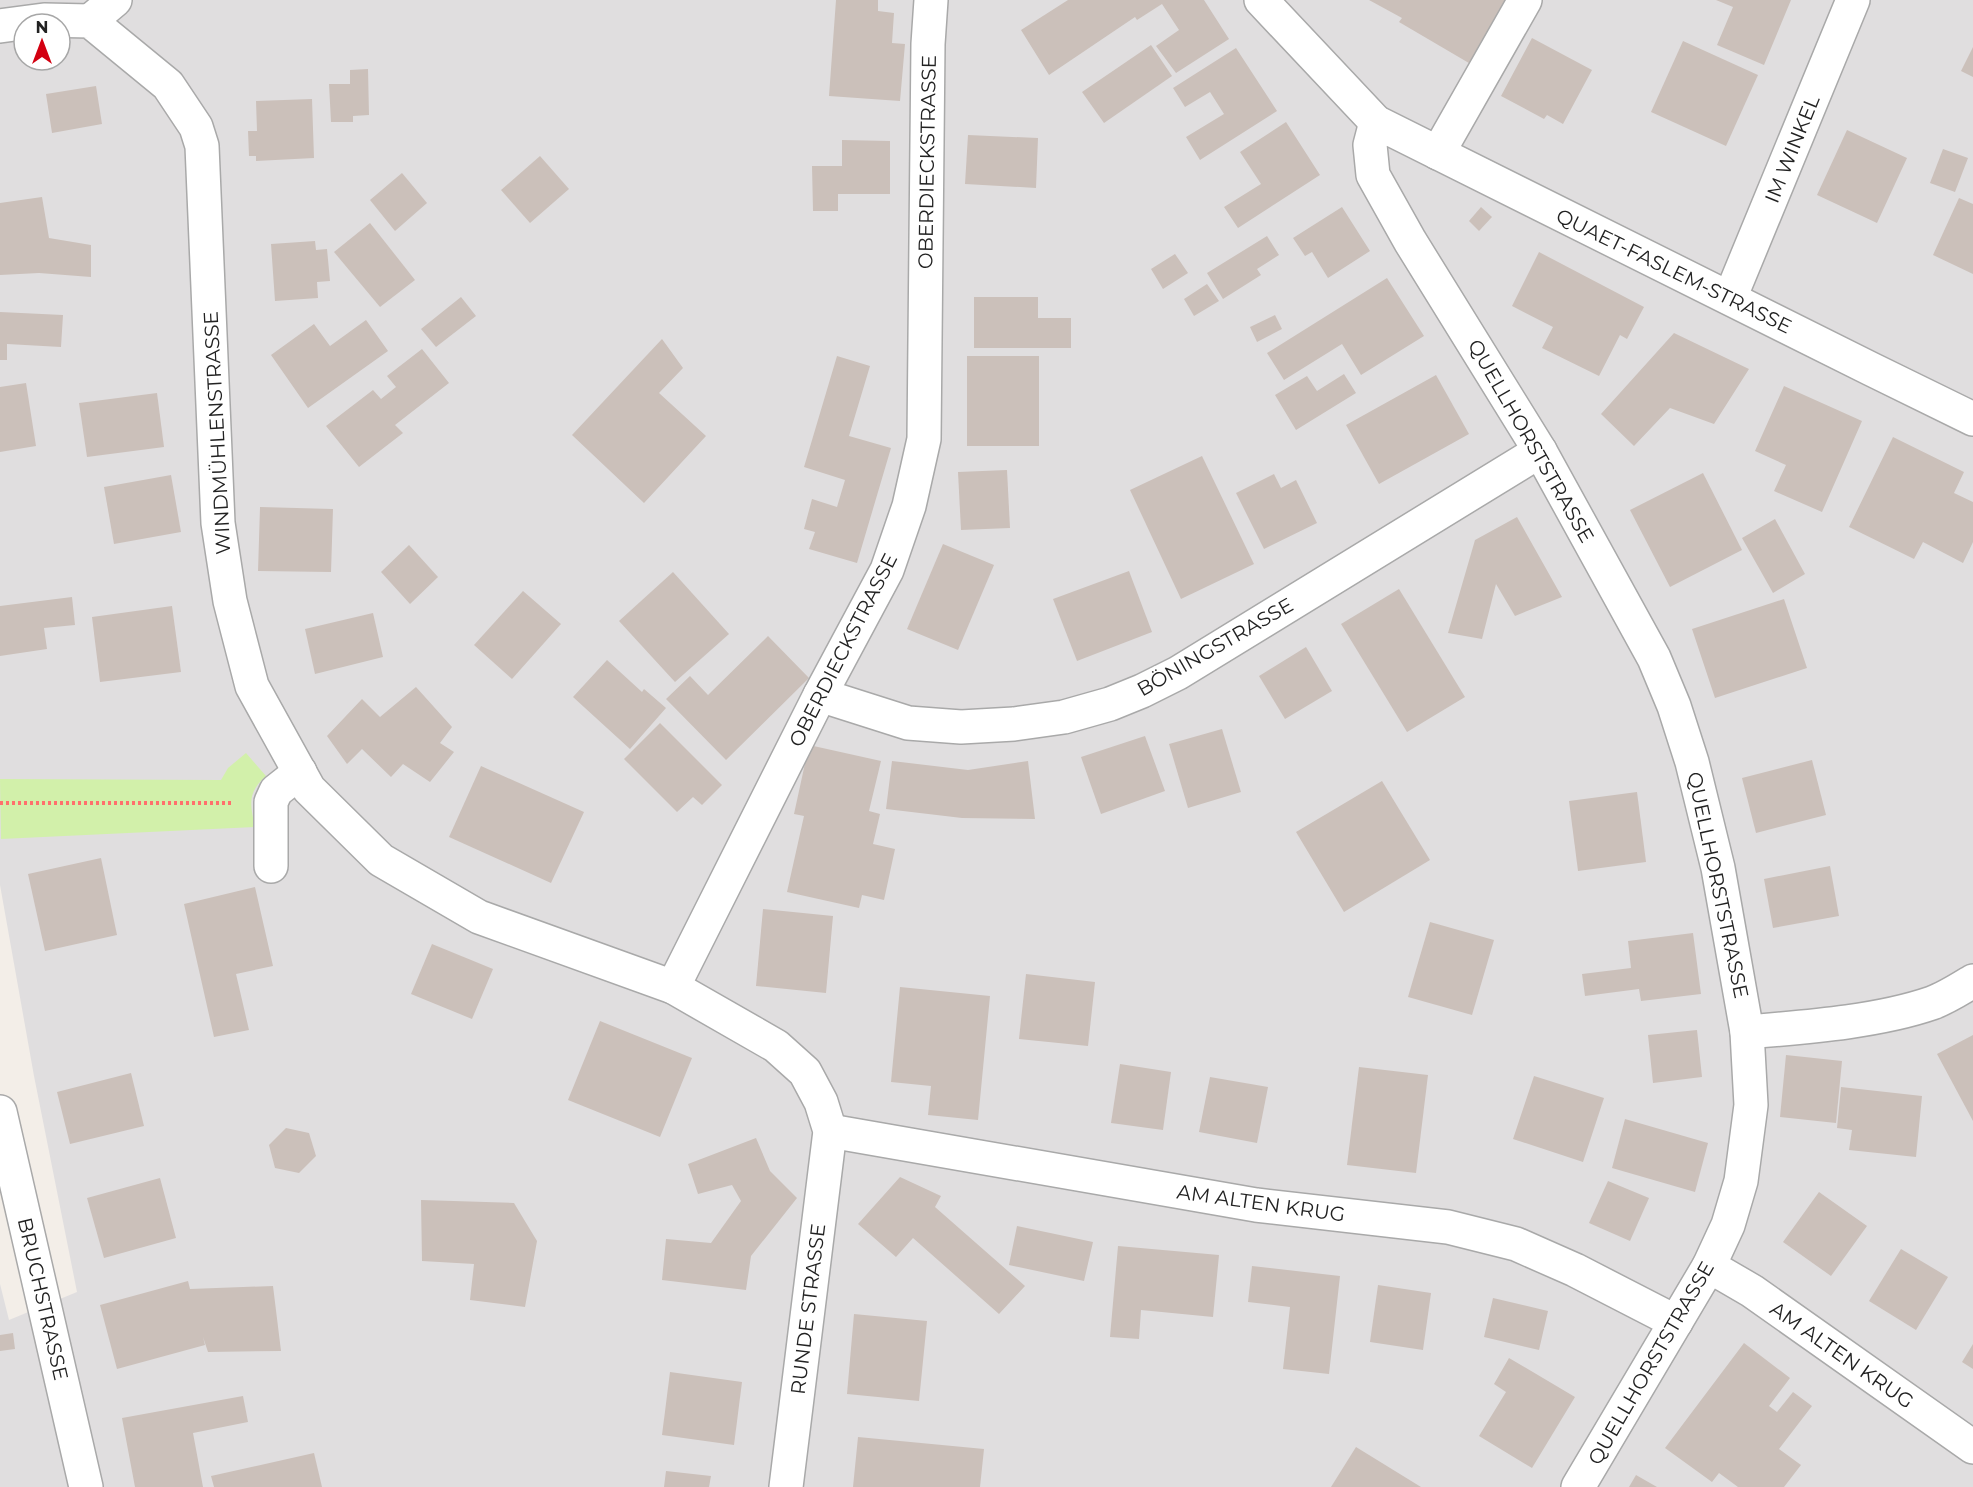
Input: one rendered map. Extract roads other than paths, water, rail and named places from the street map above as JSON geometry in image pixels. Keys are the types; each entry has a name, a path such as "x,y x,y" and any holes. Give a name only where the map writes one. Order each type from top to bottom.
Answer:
{"street":[{"path":"0,26 44,20 90,21 115,0"},
{"name":"OBERDIECKSTRASSE","path":"674,987 820,695 887,570 909,506 924,439 928,44 931,0"},
{"name":"QUAET-FASLEM-STRASSE","path":"1261,0 1376,122 1973,419"},
{"path":"1438,153 1524,0"},
{"name":"IM WINKEL","path":"1730,298 1853,0"},
{"name":"WINDMÜHLENSTRASSE","path":"90,21 168,85 196,127 202,146 218,523 230,601 252,686 309,789 381,860 479,917 674,987 776,1046 805,1072 821,1102 830,1131"},
{"name":"QUELLHORSTSTRASSE","path":"1376,122 1370,145 1372,175 1410,242 1540,451 1654,658 1674,706 1692,762 1718,868 1747,1032 1751,1105 1741,1181 1728,1225 1709,1266 1578,1487"},
{"name":"BÖNINGSTRASSE","path":"820,695 908,723 961,727 1014,724 1064,717 1110,704 1187,668 1540,451"},
{"path":"270,866 270,802 276,791 300,772"},
{"path":"1747,1032 1794,1028 1896,1013 1934,1002 1973,981"},
{"name":"BRUCHSTRASSE","path":"0,1112 86,1487"},
{"name":"AM ALTEN KRUG","path":"830,1131 1256,1205 1448,1227 1516,1244 1575,1270 1676,1322"},
{"name":"RUNDE STRASSE","path":"786,1487 830,1131"},
{"name":"AM ALTEN KRUG","path":"1709,1266 1752,1291 1973,1447"}]}
